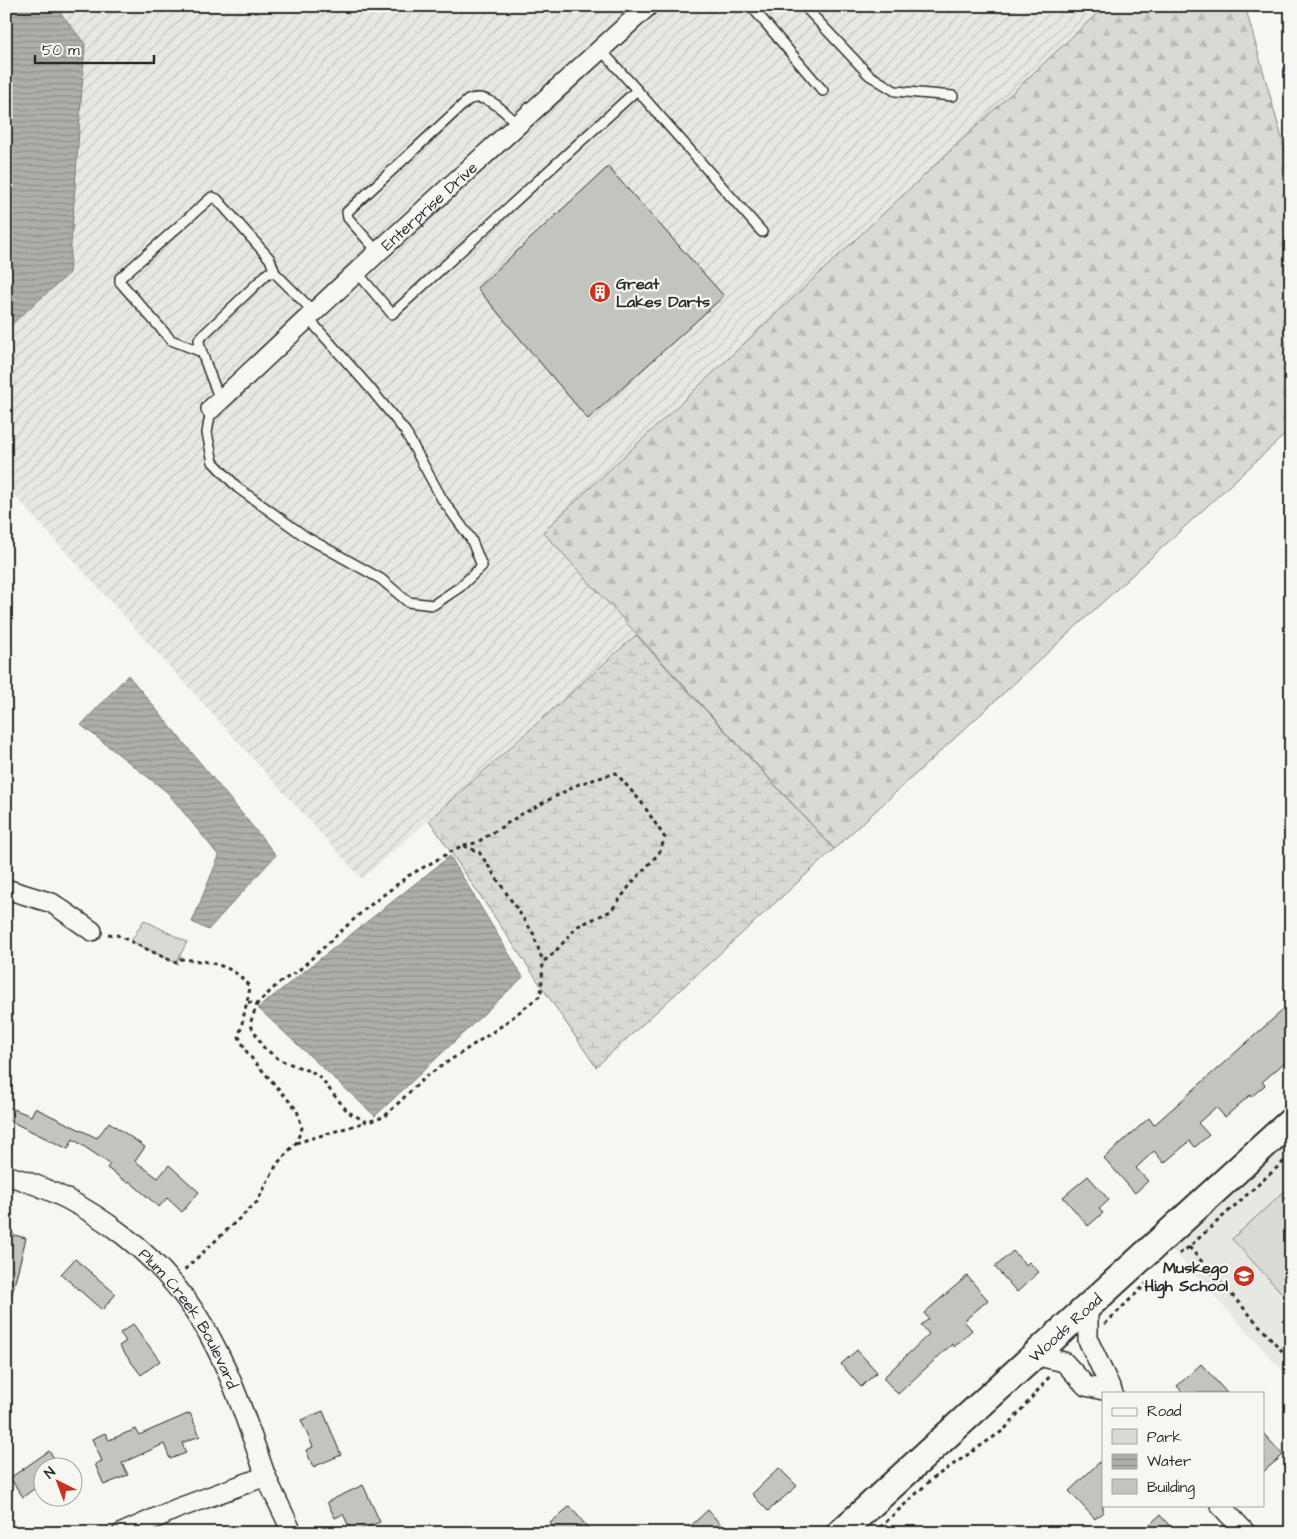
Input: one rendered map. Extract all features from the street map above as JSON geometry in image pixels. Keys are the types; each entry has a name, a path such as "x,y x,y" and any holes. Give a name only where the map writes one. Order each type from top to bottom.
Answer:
{"street":[{"name":"Enterprise Drive","path":"215,405 356,272 648,6"},
{"path":"6,889 52,903 92,931"},
{"name":"Woods Road","path":"840,1533 1034,1355 1094,1317 1291,1121"},
{"name":"Plum Creek Boulevard","path":"6,1174 50,1190 83,1206 126,1238 171,1282 208,1333 245,1414 266,1476 292,1533"},
{"path":"1094,1317 1088,1340 1112,1392"},
{"path":"1034,1355 1064,1362 1086,1386 1112,1392"},
{"path":"122,1533 176,1510 266,1476"},
{"path":"1221,1506 1246,1533"}],"lane":[{"path":"751,6 823,91"},
{"path":"804,6 869,75 895,91 953,96"},
{"path":"601,50 762,232"},
{"path":"356,272 392,314 637,90"},
{"path":"378,252 348,218 347,212 460,106 473,98 496,103 518,125"},
{"path":"202,352 171,340 120,282 120,278 212,197 217,199 270,259 275,273 405,431 442,499 471,539 482,566 460,587 433,605 408,602 381,579 306,537 238,488 213,462 207,433 215,405 202,352 198,345 199,339 204,332 268,273 275,273"}],"path":[{"path":"367,1122 348,1112 318,1074 280,1060 264,1048 250,1024 257,1004 279,983 298,971 364,910 408,876 463,846 476,843 522,814 579,784 616,773 642,802 664,838 659,853 631,884 611,911 578,926 554,953 543,962"},
{"path":"296,1143 384,1117 425,1077 500,1027 541,995 543,962 533,933 478,852 463,846"},
{"path":"92,931 117,935 176,963 180,959 211,961 242,976 250,988 238,1037 248,1054 297,1110 302,1128 296,1143 277,1164 257,1202 171,1282"},
{"path":"248,1002 257,1004"},
{"path":"1174,1257 1190,1247 1291,1155"},
{"path":"1190,1247 1291,1361"},
{"path":"1094,1317 1151,1279"},
{"path":"874,1533 932,1479 1004,1430 1056,1369"}],"shaded area":[{"path":"6,6 1105,6 544,531 636,635 362,879 6,486"},
{"name":"Muskego High School","path":"1291,1131 1291,1380 1166,1243"}],"green space":[{"path":"1105,6 1245,6 1291,171 1291,429 834,849 543,532"},
{"path":"636,635 834,849 596,1067 429,820"},
{"path":"144,920 187,942 176,963 131,941"},
{"path":"1291,1185 1291,1303 1232,1239"}],"water":[{"path":"6,6 55,6 85,44 69,274 9,326 6,323"},
{"path":"128,675 276,855 208,930 192,922 219,856 167,792 81,725"},
{"path":"450,856 523,977 375,1116 258,1008"}],"building":[{"name":"Great Lakes Darts","path":"608,167 724,296 588,419 477,288"},
{"path":"1291,1003 1291,1057 1262,1082 1265,1085 1251,1097 1250,1095 1225,1117 1216,1107 1198,1123 1209,1135 1195,1147 1190,1141 1164,1163 1154,1151 1136,1168 1148,1181 1135,1193 1104,1158 1149,1118 1154,1125"},
{"path":"6,1106 31,1116 35,1108 97,1138 109,1122 145,1147 135,1161 158,1178 169,1165 199,1192 182,1212 167,1198 159,1207 129,1181 128,1183 107,1168 110,1164 73,1139 68,1149 6,1119"},
{"path":"1088,1176 1109,1200 1099,1209 1103,1213 1088,1226 1063,1197"},
{"path":"6,1233 26,1238 11,1298 6,1297"},
{"path":"1013,1251 1026,1265 1029,1262 1039,1272 1017,1292 995,1267"},
{"path":"75,1259 116,1294 102,1310 61,1274"},
{"path":"967,1276 988,1300 964,1321 972,1330 954,1347 952,1344 898,1394 883,1378 929,1334 921,1325 929,1319 924,1313"},
{"path":"133,1324 160,1361 141,1375 119,1346 126,1341 120,1333"},
{"path":"857,1350 877,1372 861,1387 841,1364"},
{"path":"1201,1364 1226,1392 1182,1392 1177,1386"},
{"path":"323,1411 341,1455 313,1467 306,1450 313,1447 301,1420"},
{"path":"190,1413 200,1436 182,1443 186,1453 170,1459 164,1444 122,1463 128,1475 104,1485 95,1464 102,1461 92,1439 105,1433 109,1440 136,1429 139,1435"},
{"path":"1264,1434 1283,1455 1264,1471"},
{"path":"49,1451 53,1456 42,1456"},
{"path":"1102,1460 1103,1512 1095,1519 1069,1491"},
{"path":"32,1463 32,1490 23,1497 10,1478"},
{"path":"779,1468 797,1486 768,1511 752,1494"},
{"path":"363,1485 380,1522 352,1533 343,1514 335,1518 327,1502"},
{"path":"570,1506 592,1533 559,1533 550,1523"},
{"path":"708,1510 728,1533 683,1533"},
{"path":"1160,1515 1176,1533 1140,1533"}],"place":[{"name":"Great Lakes Darts","path":"600,292"},
{"name":"Muskego High School","path":"1244,1276"}]}
